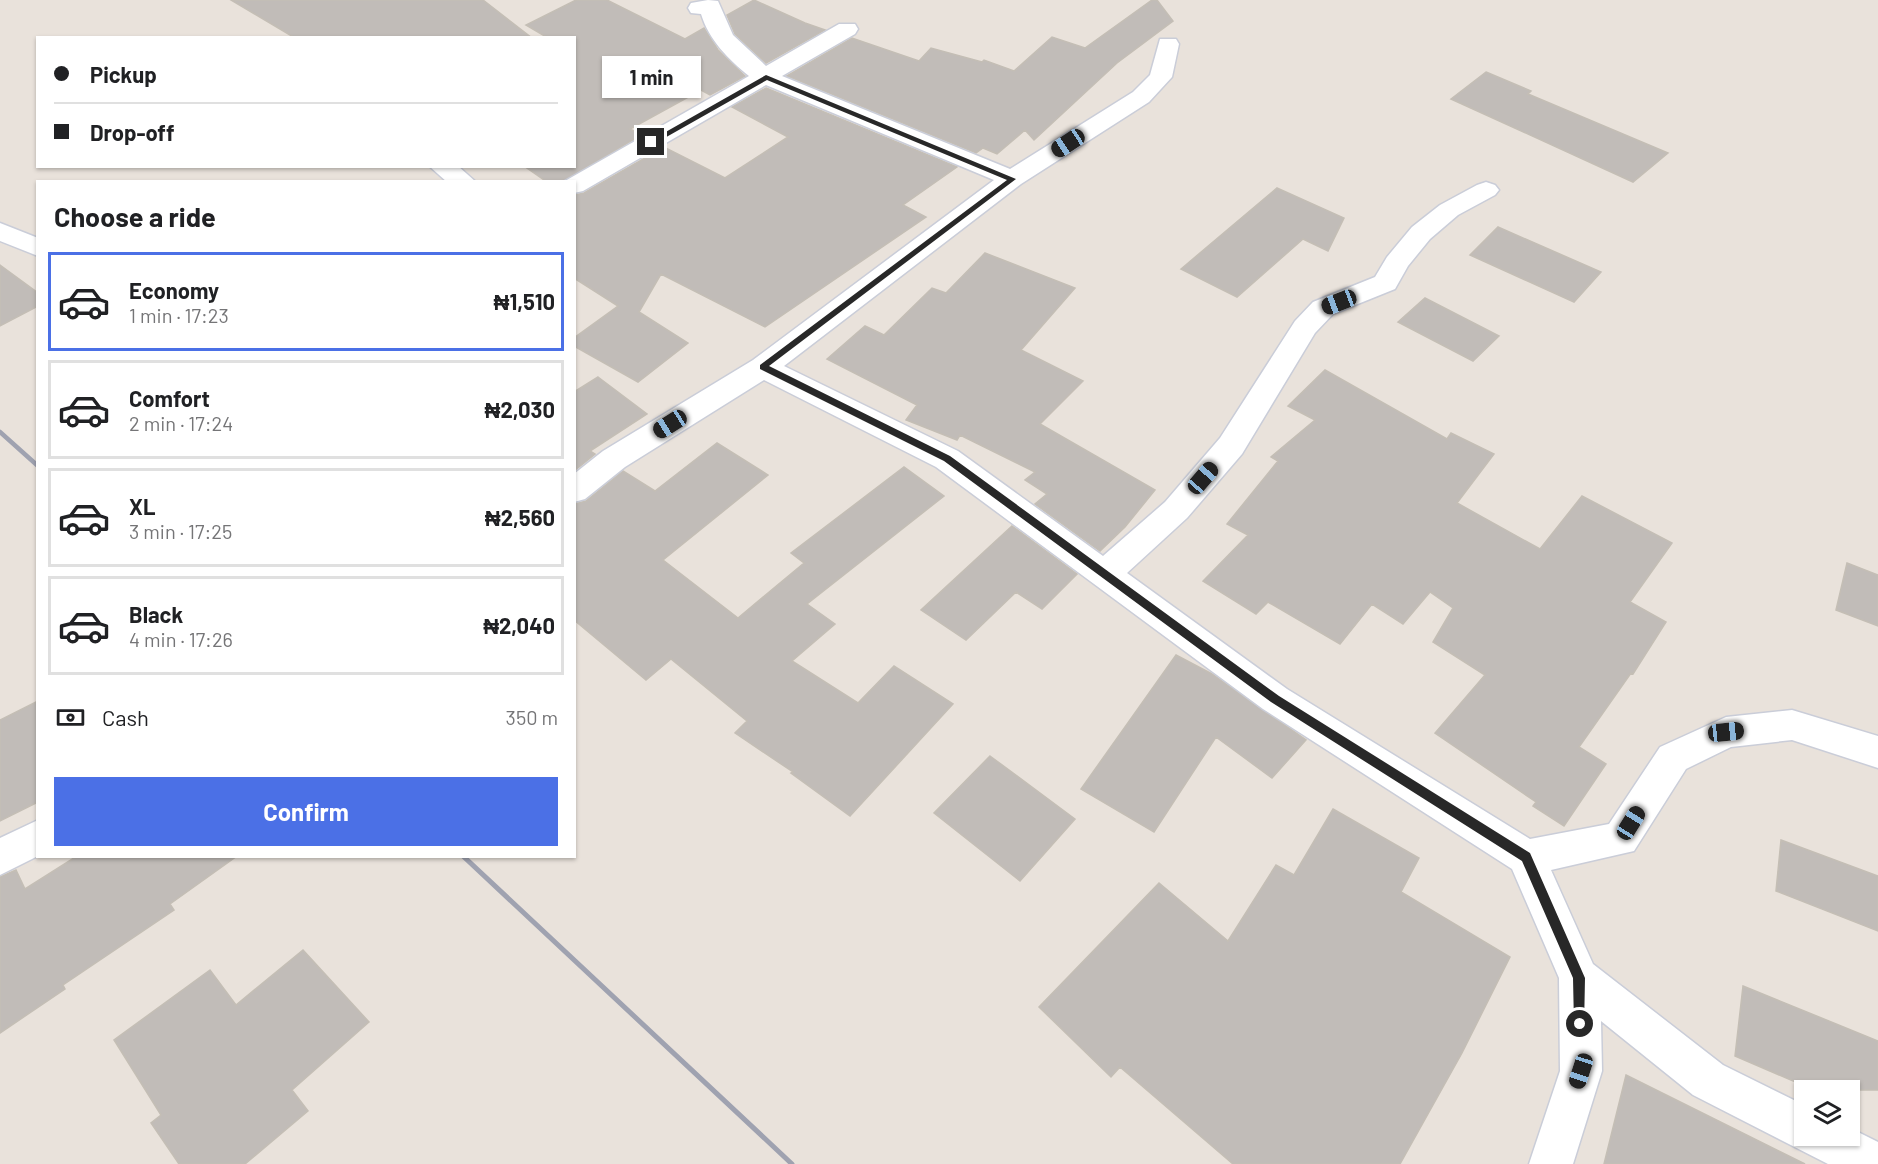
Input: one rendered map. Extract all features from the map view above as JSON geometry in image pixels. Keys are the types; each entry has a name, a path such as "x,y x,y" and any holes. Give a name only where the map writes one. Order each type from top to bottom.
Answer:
{"street":[{"path":"699,8 710,6 713,22 728,43 744,62 766,77 1012,179"},
{"path":"576,185 847,29"},
{"path":"576,489 614,459 763,367 1012,179 1141,97 1161,77 1168,44"},
{"path":"444,168 461,180"},
{"path":"1105,574 1176,510 1231,446 1305,327 1323,308 1385,283 1396,263 1420,233 1449,210 1486,190"},
{"path":"0,231 36,247"},
{"path":"763,367 947,459 1275,699 1526,857 1579,978 1581,1071 1551,1164"},
{"path":"1526,857 1621,839 1673,758 1726,732 1792,725 1878,752"},
{"path":"0,858 36,838"},
{"path":"1579,978 1708,1080 1794,1123"},
{"path":"1839,1146 1876,1164"}],"building":[{"path":"231,0 483,0 529,36 292,36"},
{"path":"576,0 607,0 685,39 704,28 718,50 745,76 710,95 701,90 630,129 641,135 566,180 544,180 527,168 576,168 576,36 545,36 526,25"},
{"path":"754,0 825,30 766,63 735,34 727,15"},
{"path":"1152,0 1157,0 1173,21 1117,63 1034,140 1025,130 997,154 983,148 976,153 787,76 852,38 919,61 931,48 982,62 984,60 1014,71 1052,37 1085,48"},
{"path":"1486,72 1531,91 1528,94 1668,153 1633,182 1451,99"},
{"path":"766,88 957,167 903,205 926,217 765,327 661,274 639,312 688,343 638,382 576,347 576,337 618,306 576,279 576,195 584,193 664,147 725,178 788,137 732,107"},
{"path":"1277,188 1344,218 1328,251 1303,239 1237,297 1181,269"},
{"path":"1498,227 1601,272 1574,302 1470,255"},
{"path":"985,253 1075,288 1021,350 1083,381 1040,424 1155,490 1125,527 1100,551 1035,504 1047,494 1025,480 1035,472 960,435 957,440 906,420 917,405 827,359 865,326 884,335 932,288 946,293"},
{"path":"0,265 36,292 36,307 0,326"},
{"path":"1425,298 1499,336 1473,361 1398,322"},
{"path":"1325,370 1447,439 1451,433 1494,454 1457,503 1540,549 1582,496 1672,543 1630,602 1666,622 1633,674 1631,673 1579,747 1606,764 1564,826 1533,806 1536,802 1435,733 1485,675 1433,642 1453,608 1430,592 1403,624 1372,604 1340,644 1268,602 1256,614 1203,581 1248,535 1227,524 1278,461 1271,457 1315,420 1288,406"},
{"path":"598,377 647,414 590,451 595,454 576,469 576,391"},
{"path":"717,443 768,475 663,560 738,618 804,563 791,553 904,467 944,496 807,604 835,624 792,661 858,703 894,666 953,704 850,816 791,773 793,772 735,733 747,721 671,659 646,680 576,622 576,504 586,501 623,471 655,491"},
{"path":"1012,526 1077,574 1042,609 1016,592 966,640 921,610"},
{"path":"1847,563 1878,575 1878,626 1836,610"},
{"path":"1176,655 1212,674 1306,740 1272,778 1216,737 1154,832 1081,789"},
{"path":"36,702 36,803 0,821 0,720"},
{"path":"990,756 1075,819 1020,881 934,813"},
{"path":"1333,809 1419,858 1401,892 1510,957 1462,1053 1400,1164 1233,1164 1120,1067 1111,1077 1039,1007 1159,883 1228,941 1276,865 1294,875"},
{"path":"1781,840 1878,876 1878,931 1776,891"},
{"path":"74,858 234,858 170,904 174,910 63,985 65,989 0,1033 0,877 16,870 25,889"},
{"path":"303,950 369,1022 292,1090 308,1111 245,1164 179,1164 151,1123 161,1115 114,1040 210,970 236,1005"},
{"path":"1743,986 1878,1041 1878,1090 1860,1090 1860,1080 1794,1081 1735,1056"},
{"path":"1626,1075 1805,1164 1604,1164"}],"railway":[{"path":"0,432 36,464"},
{"path":"465,858 792,1164"}],"route":[{"path":"651,142 766,77 1012,179 763,367 947,459 1275,699 1526,857 1579,978 1580,1024"}]}
